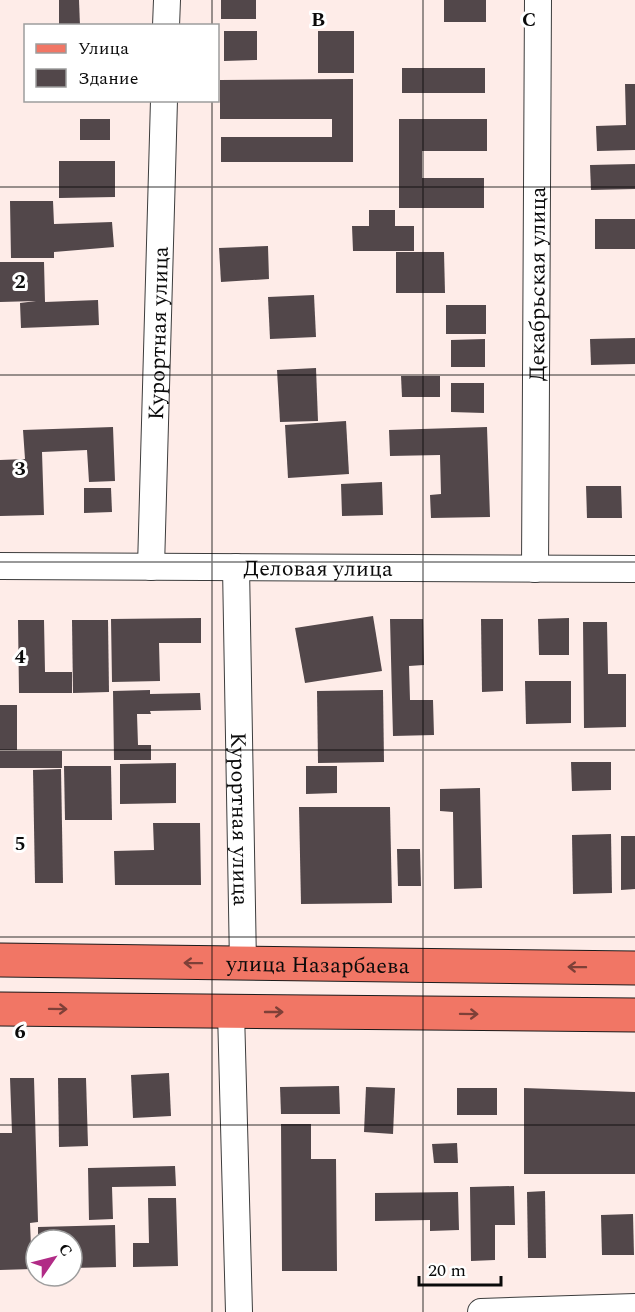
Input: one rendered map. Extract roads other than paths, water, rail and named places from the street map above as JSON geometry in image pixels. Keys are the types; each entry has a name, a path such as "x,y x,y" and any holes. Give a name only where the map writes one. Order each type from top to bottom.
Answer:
{"main road":[{"name":"улица Назарбаева","path":"0,960 635,968"},
{"path":"0,1008 635,1015"}],"street":[{"path":"166,0 166,24"},
{"name":"Декабрьская улица","path":"535,569 538,0"},
{"name":"Курортная улица","path":"151,567 164,102"},
{"name":"Деловая улица","path":"0,566 635,569"},
{"name":"Курортная улица","path":"236,567 243,964"},
{"path":"231,1012 239,1312"},
{"path":"481,1312 635,1306"}]}
